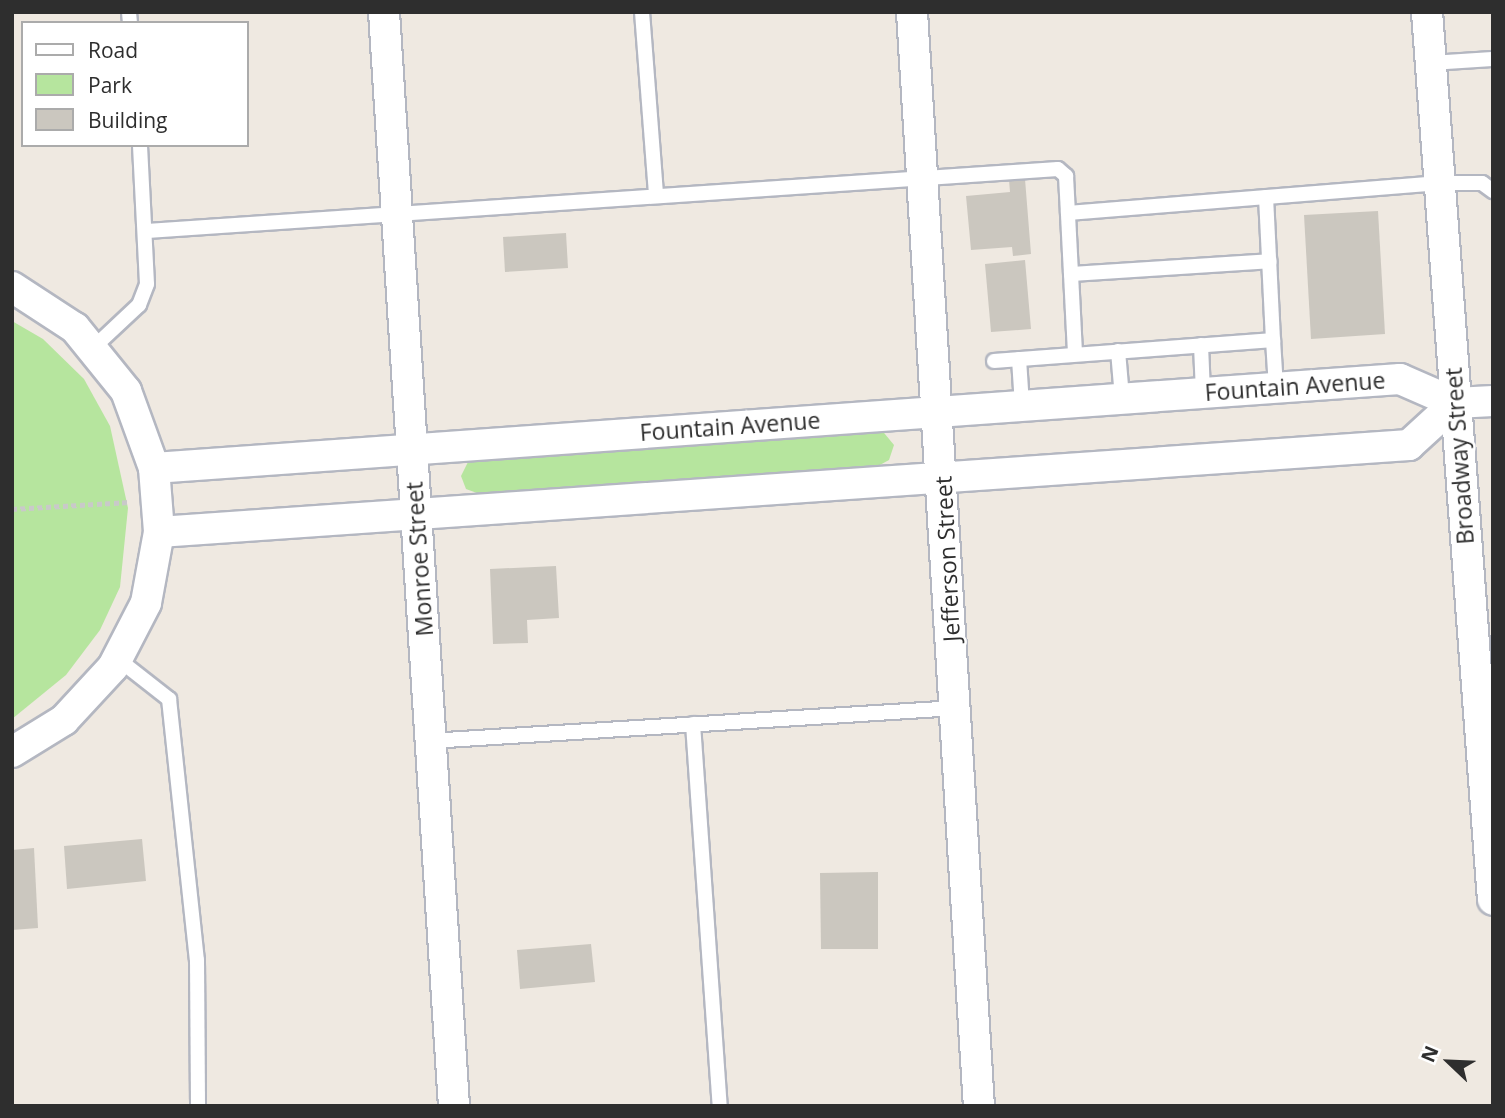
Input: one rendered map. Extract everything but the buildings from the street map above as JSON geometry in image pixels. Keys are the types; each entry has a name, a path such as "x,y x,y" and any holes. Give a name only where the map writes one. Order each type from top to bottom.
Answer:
{"street":[{"name":"Monroe Street","path":"384,12 454,1106"},
{"name":"Jefferson Street","path":"912,12 943,480 979,1106"},
{"name":"Broadway Street","path":"1427,12 1437,183 1493,900"},
{"path":"12,287 43,304 93,348 126,391 154,468 159,500 159,532 146,603 118,659 64,720 12,752"},
{"name":"Fountain Avenue","path":"154,468 412,447 1400,379 1455,403"},
{"path":"159,532 416,512 943,480 1409,445 1455,403 1493,401"}],"lane":[{"path":"642,12 656,195"},
{"path":"1430,63 1493,59"},
{"path":"93,348 139,304 147,284 147,231 140,147"},
{"path":"147,231 923,176 1058,169 1066,176 1075,354"},
{"path":"1068,213 1437,183 1482,183 1493,191"},
{"path":"1266,197 1276,387"},
{"path":"1071,274 1270,261"},
{"path":"994,361 1273,340"},
{"path":"1201,345 1203,393"},
{"path":"1118,351 1122,398"},
{"path":"1019,359 1022,405"},
{"path":"118,659 169,699 197,960 198,1106"},
{"path":"430,741 956,708"},
{"path":"693,724 720,1106"}],"path":[{"path":"12,509 159,500"}],"green space":[{"path":"12,321 43,339 84,379 110,426 128,508 120,587 100,630 66,675 12,719"},
{"path":"880,428 894,445 889,460 878,466 477,493 466,489 461,476 470,458"}]}
